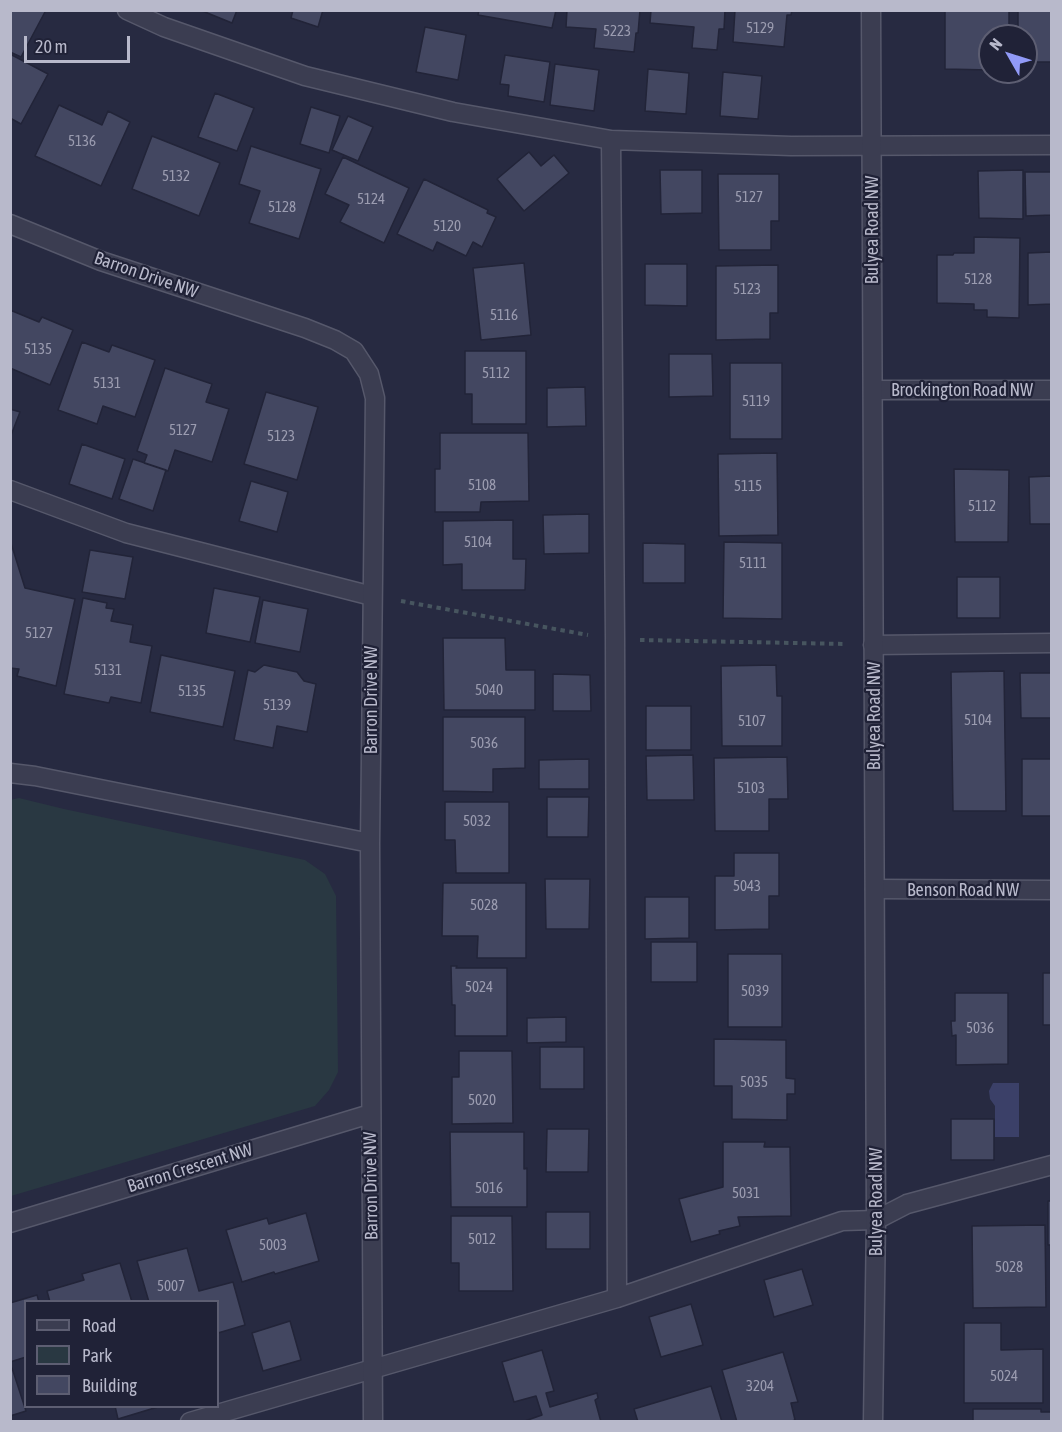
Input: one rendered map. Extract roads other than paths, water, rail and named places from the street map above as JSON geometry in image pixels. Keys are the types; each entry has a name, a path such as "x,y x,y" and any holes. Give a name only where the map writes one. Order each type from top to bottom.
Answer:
{"street":[{"path":"127,10 164,27 305,76 453,112 611,140 791,147 1052,145"},
{"name":"Bulyea Road NW","path":"871,10 876,1220 873,1422"},
{"path":"611,140 617,1298"},
{"name":"Barron Drive NW","path":"10,224 101,261 335,340 354,351 369,374 375,398 370,843 373,1422"},
{"name":"Brockington Road NW","path":"873,390 1052,390"},
{"path":"10,490 126,533 372,596"},
{"path":"873,645 1052,643"},
{"path":"10,773 35,776 370,843"},
{"name":"Benson Road NW","path":"875,889 1052,890"},
{"name":"Barron Crescent NW","path":"10,1223 370,1114"},
{"path":"190,1422 617,1298 842,1221 876,1220 907,1204 1052,1165"}],"water":[{"path":"993,1083 1019,1083 1019,1137 995,1137 995,1106 990,1099 989,1091"}]}
